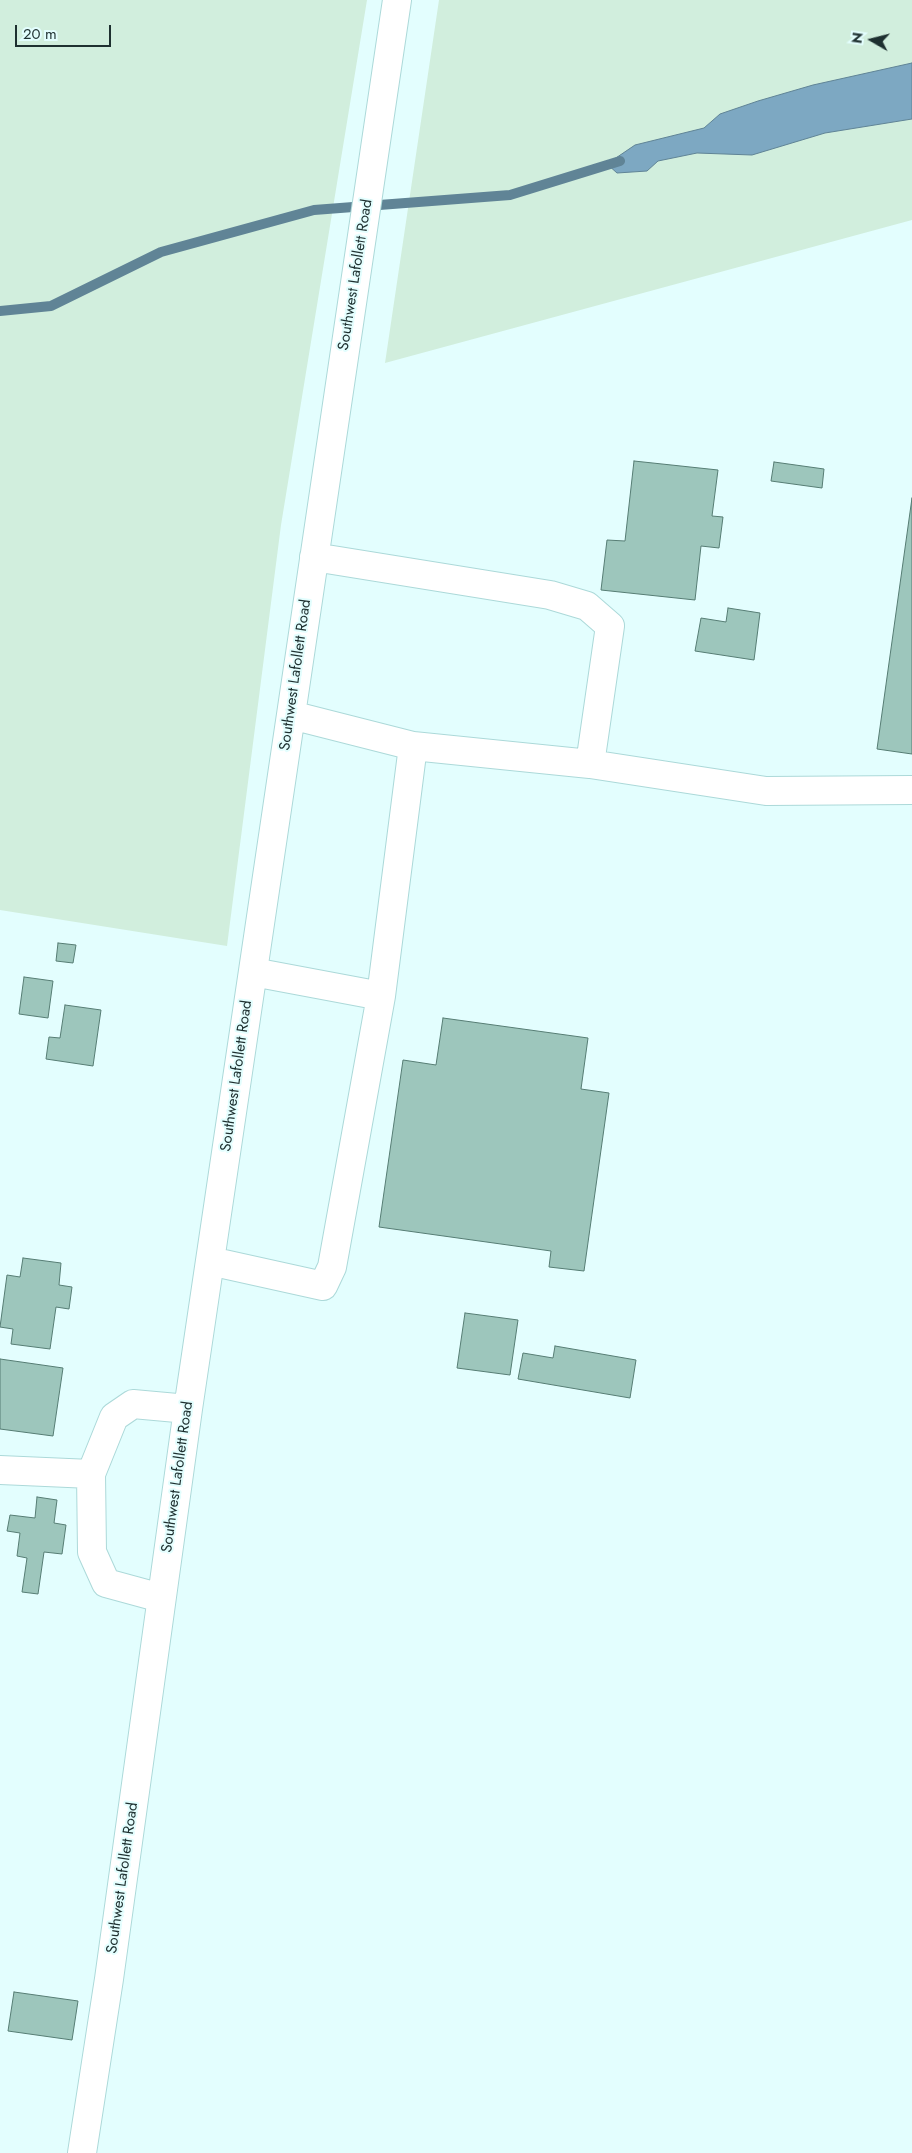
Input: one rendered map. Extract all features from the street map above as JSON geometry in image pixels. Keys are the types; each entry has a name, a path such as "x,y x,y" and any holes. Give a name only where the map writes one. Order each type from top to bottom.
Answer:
{"street":[{"name":"Southwest Lafollett Road","path":"82,2153 109,1979 188,1408 397,0"},
{"path":"314,558 550,595 587,606 610,626 590,764"},
{"path":"291,715 413,746 590,764 766,791 912,790"},
{"path":"210,1261 323,1286 332,1268 381,996 413,746"},
{"path":"253,972 381,996"},
{"path":"161,1598 106,1583 92,1552 91,1474 114,1417 133,1404 188,1408"},
{"path":"0,1470 91,1474"}],"green space":[{"path":"0,0 367,0 281,525 227,946 0,910"},
{"path":"439,0 912,0 912,220 385,363"}],"water":[{"path":"912,63 912,119 825,133 752,155 697,153 658,161 647,171 617,173 607,164 635,145 704,128 720,114 758,101 813,85"}],"building":[{"path":"634,461 718,470 712,516 723,517 719,548 701,546 695,600 601,590 607,540 625,541"},
{"path":"774,462 824,469 822,488 771,481"},
{"path":"912,498 912,754 877,749"},
{"path":"728,608 760,613 754,660 695,651 701,618 726,622"},
{"path":"58,943 76,945 73,963 56,961"},
{"path":"24,977 53,981 48,1018 19,1014"},
{"path":"65,1005 101,1010 93,1066 46,1059 49,1037 60,1038"},
{"path":"443,1018 588,1038 581,1089 609,1093 584,1271 549,1267 551,1251 379,1227 403,1060 436,1065"},
{"path":"23,1258 61,1263 59,1285 72,1287 69,1309 56,1307 50,1349 11,1344 13,1329 0,1327 7,1275 20,1277"},
{"path":"465,1313 518,1320 510,1375 457,1368"},
{"path":"555,1346 636,1360 630,1398 518,1379 523,1353 553,1358"},
{"path":"0,1359 63,1368 53,1436 0,1429"},
{"path":"37,1497 57,1500 54,1523 66,1525 62,1554 44,1552 38,1594 22,1592 27,1558 17,1556 20,1533 7,1531 10,1515 35,1518"},
{"path":"14,1992 78,2001 72,2040 8,2031"}],"waterway":[{"path":"0,311 51,306 161,252 314,210 510,195 620,161"}]}
